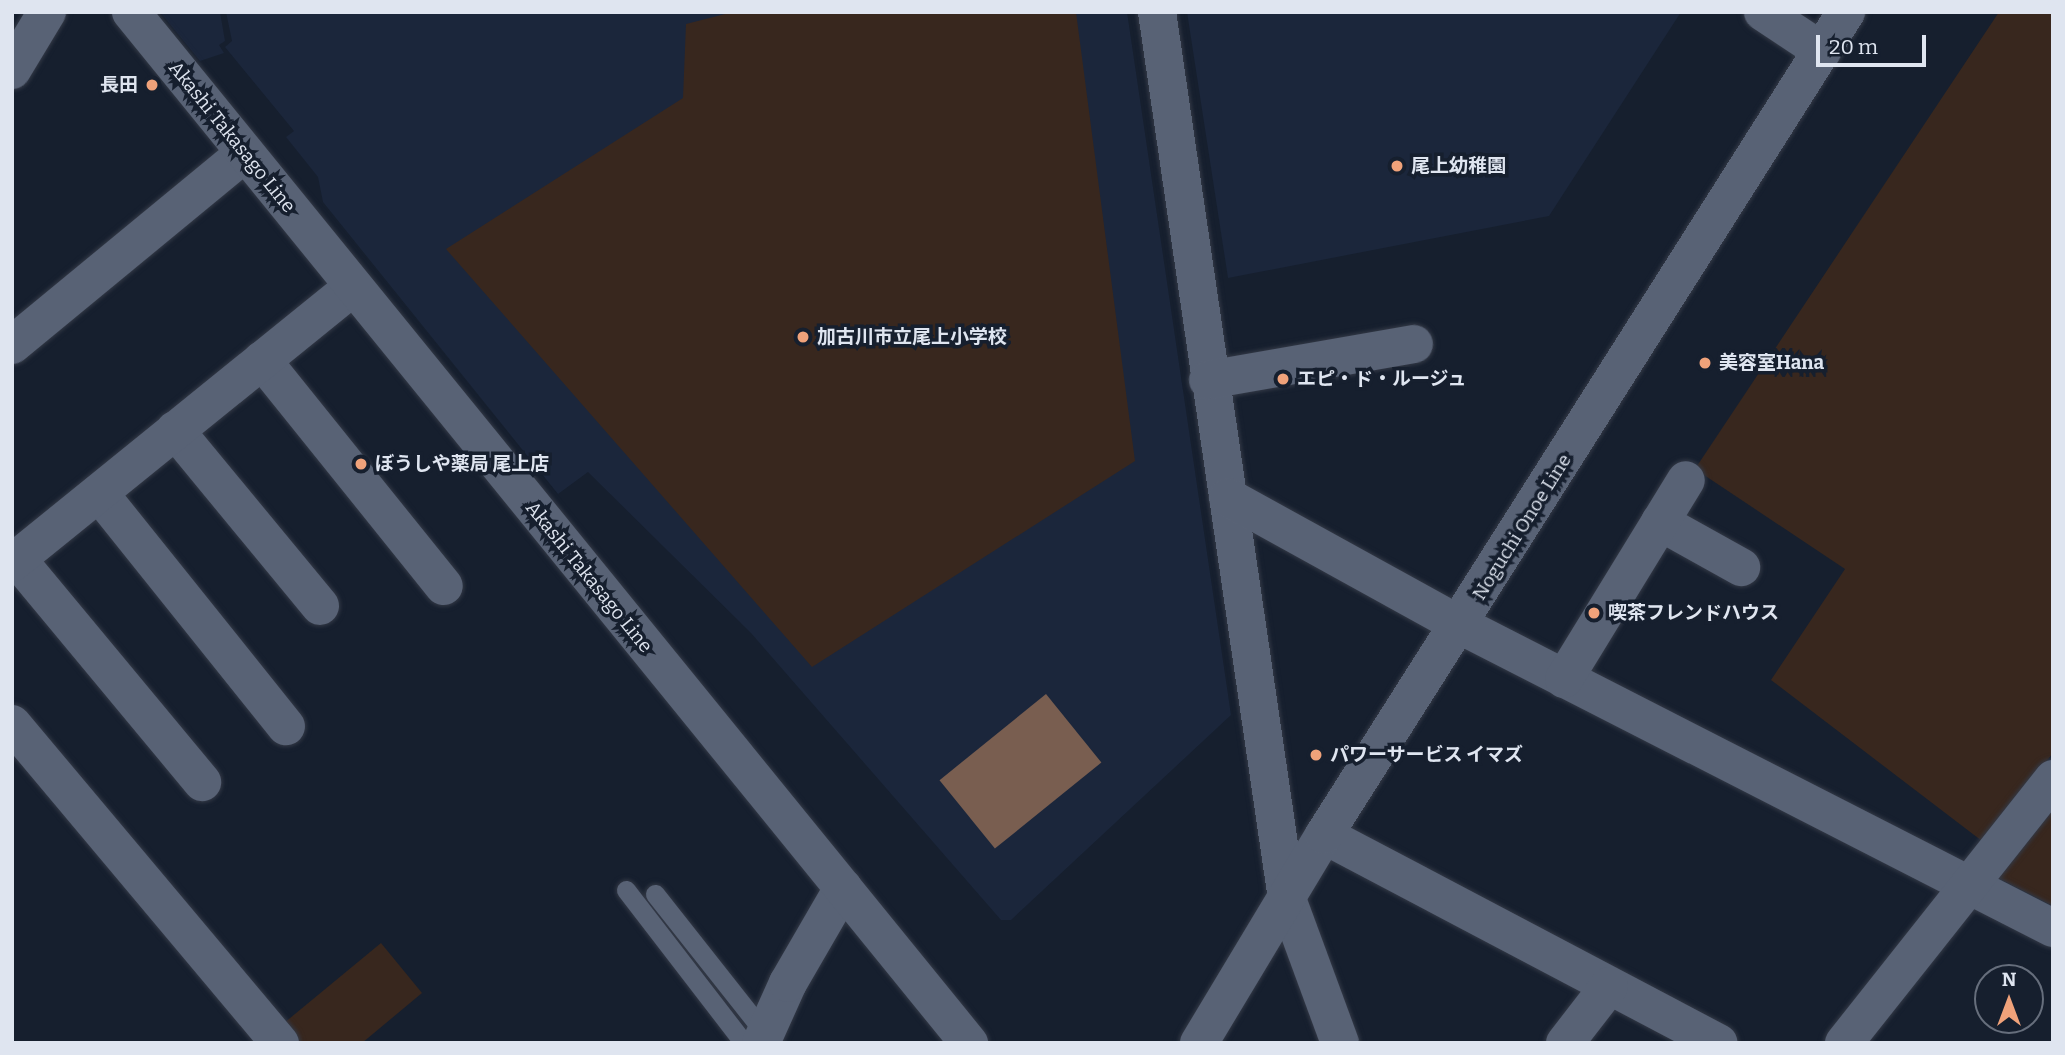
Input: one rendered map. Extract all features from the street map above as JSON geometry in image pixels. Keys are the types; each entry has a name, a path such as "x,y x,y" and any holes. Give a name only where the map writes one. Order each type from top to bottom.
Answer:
{"street":[{"path":"12,70 47,12"},
{"name":"Akashi Takasago Line","path":"131,12 969,1043"},
{"path":"1157,12 1208,380 1228,497 1287,899 1339,1043"},
{"path":"1763,12 1822,51"},
{"name":"Noguchi Onoe Line","path":"1199,1043 1324,835 1460,625 1846,12"},
{"path":"12,345 245,153"},
{"path":"202,782 15,561 354,287"},
{"path":"1208,380 1414,344"},
{"path":"262,360 444,586"},
{"path":"175,430 320,606"},
{"path":"1564,679 1686,480"},
{"path":"99,493 286,726"},
{"path":"1228,497 1460,625 2053,928"},
{"path":"1660,522 1741,567"},
{"path":"12,723 280,1043"},
{"path":"1844,1043 2053,779"},
{"path":"1324,835 1719,1043"},
{"path":"756,1039 843,888"},
{"path":"1564,1043 1609,986"}],"lane":[{"path":"626,890 756,1039"},
{"path":"655,894 756,1039"}],"shaded area":[{"path":"160,12 220,12 225,41 219,45 224,53 200,61"},
{"name":"加古川市立尾上小学校","path":"226,12 1127,12 1231,715 1011,920 1001,920 751,633 588,472 558,494 323,202 318,177 286,137 294,131 225,47 232,41"},
{"path":"733,12 1076,12 1135,461 812,667 446,249 683,98 686,24"},
{"name":"尾上幼稚園","path":"1187,12 1681,12 1549,216 1228,278"},
{"path":"1999,12 2053,12 2053,753 1982,841 1771,680 1845,569 1695,469"},
{"path":"1046,694 1101,762 995,849 940,780"},
{"path":"2053,802 2053,906 1996,877"},
{"path":"381,943 422,993 362,1043 290,1043 278,1028"}],"place":[{"name":"長田","path":"152,85"},
{"name":"尾上幼稚園","path":"1397,166"},
{"name":"加古川市立尾上小学校","path":"803,337"},
{"name":"美容室Hana","path":"1705,363"},
{"name":"エピ・ド・ルージュ","path":"1283,379"},
{"name":"ぼうしや薬局 尾上店","path":"361,464"},
{"name":"喫茶フレンドハウス","path":"1594,613"},
{"name":"パワーサービス イマズ","path":"1316,755"}]}
